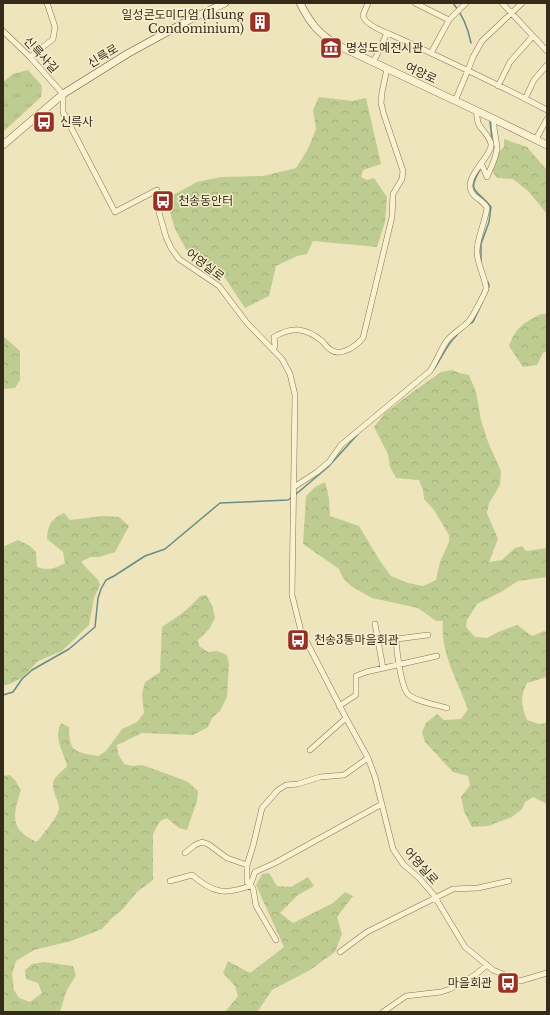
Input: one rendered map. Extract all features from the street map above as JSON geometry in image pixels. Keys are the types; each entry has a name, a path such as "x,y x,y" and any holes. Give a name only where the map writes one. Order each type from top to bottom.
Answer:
{"street":[{"path":"30,57 53,39 55,28 47,3"},
{"name":"신륵로","path":"3,145 63,94 127,54 188,20 226,3"},
{"path":"368,3 363,15 363,19 366,22 526,98 547,110"},
{"path":"415,3 449,20"},
{"path":"431,53 449,20 466,3"},
{"path":"502,3 547,51"},
{"path":"454,101 473,57 482,41 522,3"},
{"name":"여양로","path":"300,4 310,21 323,36 337,45 547,145"},
{"name":"신륵사길","path":"3,32 30,57 63,94"},
{"path":"373,63 387,33"},
{"path":"498,86 510,62 533,36"},
{"path":"526,98 537,76 547,65"},
{"path":"273,350 275,346 274,336 289,330 310,332 331,351 341,352 351,348 359,343 363,338 392,217 393,194 402,179 403,171 381,103 387,69"},
{"name":"어영실로","path":"63,94 63,112 115,212 157,190 156,202 166,237 179,259 219,286 247,323 282,359 290,374 295,395 292,595 301,631 368,758 375,777 393,849 403,864 419,878 435,898 465,947 493,970 520,981 547,973"},
{"path":"294,489 329,462 341,445 430,371 438,360 447,341 454,332 469,321 486,289 478,263 477,251 487,208 485,204 473,194 470,188 474,173 490,149 491,144 478,124 476,110"},
{"path":"481,162 487,177 496,156 497,147 494,134 494,119"},
{"path":"536,139 547,119"},
{"path":"375,624 383,668"},
{"path":"428,635 398,639 396,641 405,689 408,694 415,698 447,708"},
{"path":"340,706 356,695 356,676 366,672 437,656"},
{"path":"310,750 346,718"},
{"path":"276,940 256,906 253,888 247,882 247,865 262,808 278,790 286,785 298,784 320,777 344,775 368,758"},
{"path":"250,886 255,872 275,863 382,804"},
{"path":"185,853 195,845 202,842 208,844 227,858 247,865"},
{"path":"170,881 192,875 204,885 218,891 236,890 250,886"},
{"path":"340,952 367,932 453,889 478,888 509,881"},
{"path":"383,1012 406,996 441,992 450,989 475,975 487,965"}],"green space":[{"path":"28,70 42,86 41,97 3,132 3,82 13,74"},
{"path":"319,97 352,101 366,98 381,164 363,170 361,177 367,180 374,178 387,197 385,222 377,247 313,241 307,254 297,256 276,266 269,296 245,308 221,272 187,251 175,229 166,199 197,182 221,177 263,176 296,168 308,149 316,129 313,110"},
{"path":"504,139 527,147 547,170 547,214 529,192 513,179 497,178 491,170 496,156 504,147"},
{"path":"541,314 547,314 547,351 543,353 537,365 523,367 509,346 521,326"},
{"path":"3,336 20,351 20,380 15,388 3,389"},
{"path":"452,370 469,375 476,392 481,420 488,442 501,471 500,485 489,503 487,513 498,539 489,562 502,560 515,548 522,546 526,551 547,548 547,577 518,581 501,592 477,604 467,620 466,627 475,637 487,638 517,625 532,636 544,631 547,632 547,677 527,683 522,701 523,710 527,720 539,724 547,723 547,804 533,797 525,802 522,809 512,817 488,826 472,827 464,811 461,797 470,785 468,776 453,772 425,742 422,732 426,723 437,714 444,720 461,719 468,709 450,666 444,644 443,621 436,621 418,608 372,598 351,586 343,578 339,569 303,544 306,496 315,487 325,482 329,498 330,516 359,526 391,576 408,583 423,586 436,580 440,562 449,542 449,535 434,510 424,499 423,490 419,480 396,478 390,467 388,454 374,427 385,413 414,391 441,372"},
{"path":"64,513 70,520 103,516 119,517 129,526 115,552 99,557 90,557 81,562 98,580 100,585 94,598 89,625 62,651 38,661 23,677 3,686 3,547 18,540 30,546 36,552 37,567 48,569 62,565 65,563 63,552 47,539 49,526 56,517"},
{"path":"206,595 212,605 215,618 210,628 198,640 199,646 208,652 217,651 227,655 229,663 227,697 220,711 212,718 208,727 193,735 142,733 117,745 118,754 124,764 132,766 142,765 173,776 188,782 198,791 197,801 187,830 179,828 167,818 160,821 153,834 153,880 137,892 122,910 102,929 71,941 34,950 16,961 12,974 14,990 19,998 30,1002 42,993 38,983 26,979 25,970 32,964 44,962 73,966 76,975 66,992 60,1012 3,1012 3,776 10,775 21,790 15,814 18,827 28,837 37,842 53,822 59,809 53,784 56,778 67,766 58,739 61,723 69,727 70,742 79,752 98,756 106,751 122,729 137,722 144,713 142,694 145,682 160,672 162,627 182,613 200,596"},
{"path":"269,873 277,886 291,887 308,877 314,886 298,895 280,913 293,923 333,903 345,892 353,896 337,917 342,934 335,952 310,970 272,990 258,1011 225,1012 238,996 235,986 223,973 228,961 250,973 284,947 256,885 262,874"}],"waterway":[{"path":"453,3 465,22 471,43"},
{"path":"490,122 492,140"},
{"path":"481,168 476,176 474,187 491,207 489,222 481,244 481,262"},
{"path":"488,282 488,290"},
{"path":"469,324 473,322 482,303"},
{"path":"434,369 447,347 457,335"},
{"path":"295,495 328,467 358,434"},
{"path":"3,695 13,692 22,679 32,670 69,649 95,627 98,598 106,580 145,556 165,549 220,503 288,500 292,497"}],"place":[{"name":"일성콘도미디엄 (Ilsung Condominium)","path":"260,22"},
{"name":"명성도예전시관","path":"331,48"},
{"name":"신륵사","path":"44,122"},
{"name":"천송동안터","path":"163,201"},
{"name":"천송3통마을회관","path":"298,640"},
{"name":"마을회관","path":"508,983"}]}
